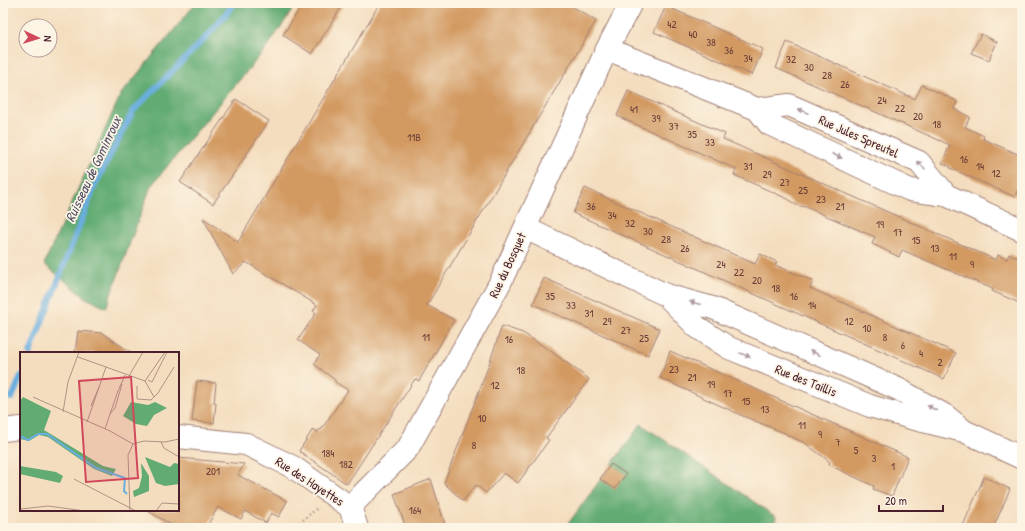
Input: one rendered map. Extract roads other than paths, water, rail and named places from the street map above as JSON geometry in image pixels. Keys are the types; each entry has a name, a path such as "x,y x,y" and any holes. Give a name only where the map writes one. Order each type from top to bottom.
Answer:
{"street":[{"name":"Rue du Bosquet","path":"341,501 408,448 500,283 607,49 631,3"},
{"name":"Rue Jules Spreutel","path":"607,49 757,109 789,105 919,162 946,195"},
{"name":"Rue Jules Spreutel","path":"757,109 769,124 910,190 946,195 1022,230"},
{"name":"Rue des Taillis","path":"524,228 666,296 713,308 898,389 946,416 964,431"},
{"name":"Rue des Taillis","path":"666,296 698,327 729,348 870,406 964,431 1022,458"},
{"path":"3,430 20,428"},
{"name":"Rue des Hayettes","path":"179,436 246,444 293,467 341,501 357,528"}],"waterway":[{"name":"Ruisseau de Gominroux","path":"30,352 95,185 133,111 210,33 235,3"},
{"name":"Ruisseau de Gominroux","path":"3,396 12,398 20,378"}]}
